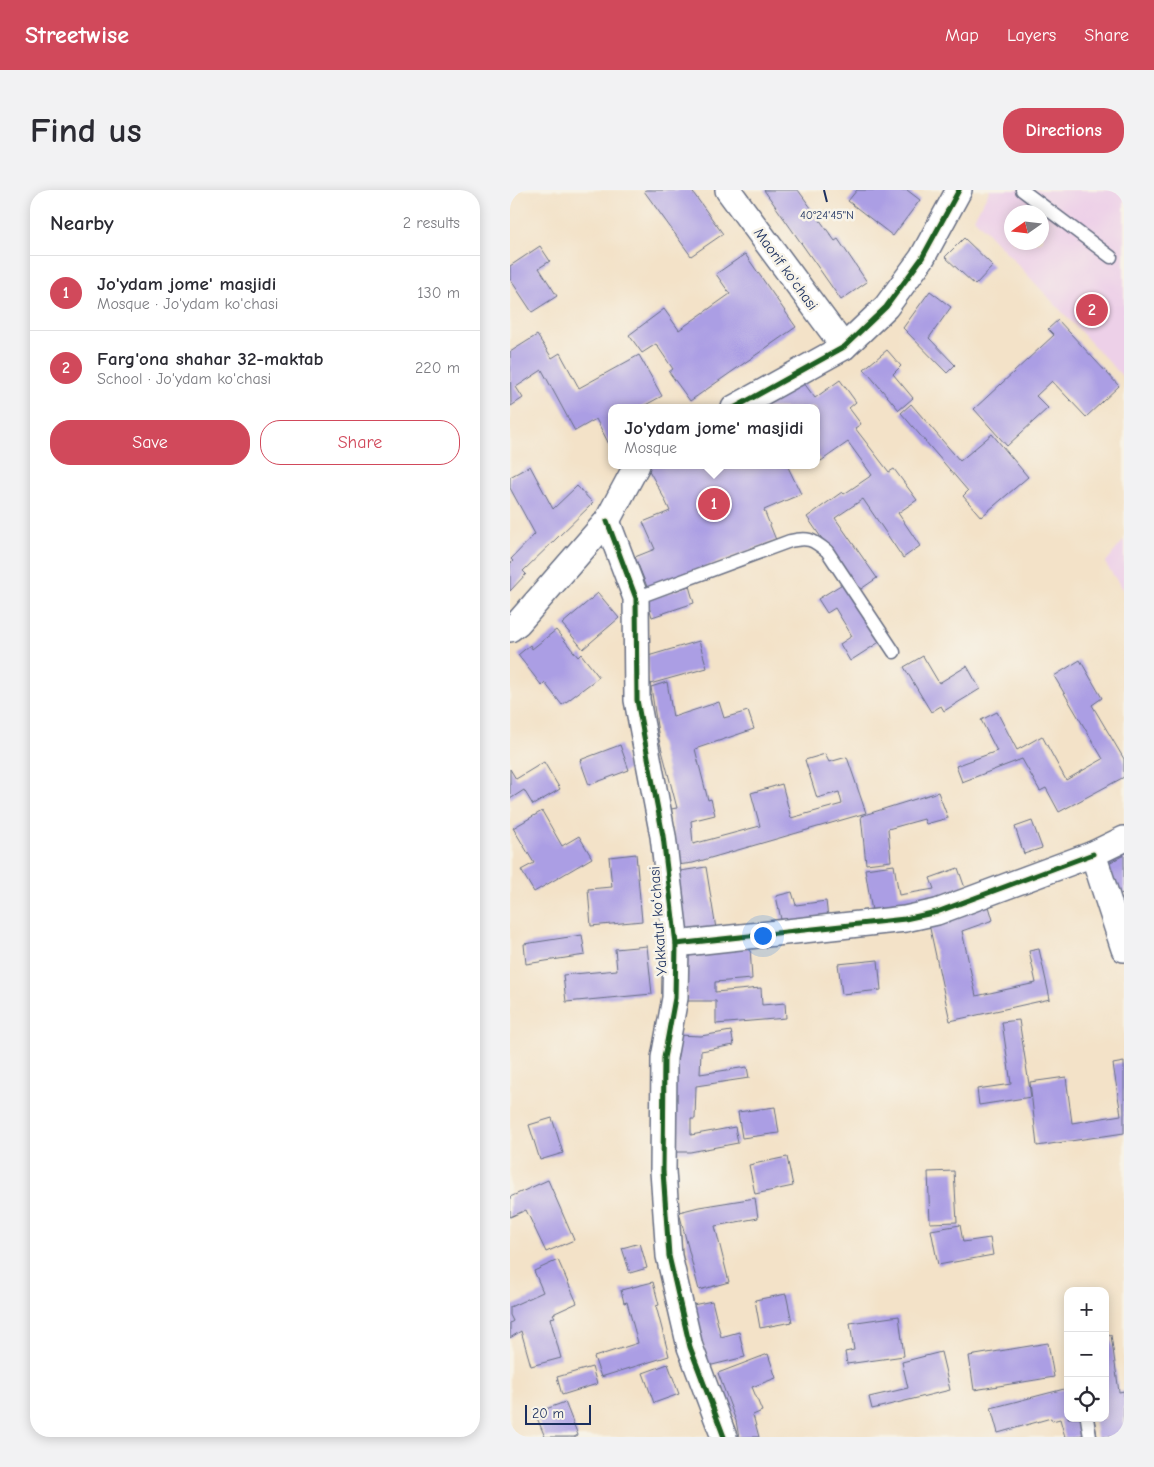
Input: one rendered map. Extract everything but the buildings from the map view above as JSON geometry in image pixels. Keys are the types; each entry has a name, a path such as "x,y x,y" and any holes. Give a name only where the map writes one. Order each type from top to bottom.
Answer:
{"street":[{"name":"Maorif ko'chasi","path":"728,190 844,347"},
{"path":"741,404 844,347 886,307 922,258 959,190"},
{"path":"510,629 518,623 607,521 635,469"},
{"name":"Yakkatut koʻchasi","path":"607,521 636,598 637,700 663,836 676,944 675,998 664,1058 663,1171 669,1256 690,1347 724,1437"},
{"path":"676,944 905,919 937,912 1093,854 1124,839"},
{"path":"1093,854 1124,949"}],"lane":[{"path":"1022,190 1111,258"},
{"path":"636,598 790,541 802,538 814,540 827,551 894,652"},
{"path":"1088,1422 1090,1437"}],"shaded area":[{"path":"990,190 1124,190 1124,378 974,218"},
{"path":"1124,540 1124,591 1105,563"}],"cycle path":[{"path":"741,404 844,347 886,307 922,258 959,190"},
{"path":"607,521 636,598 637,700 663,836 676,944 675,998 664,1058 663,1171 669,1256 690,1347 724,1437"},
{"path":"676,944 905,919 937,912 1093,854"}],"place":[{"name":"Farg'ona shahar 32-maktab","path":"1092,310"},
{"name":"Jo'ydam jome' masjidi","path":"714,504"}]}
